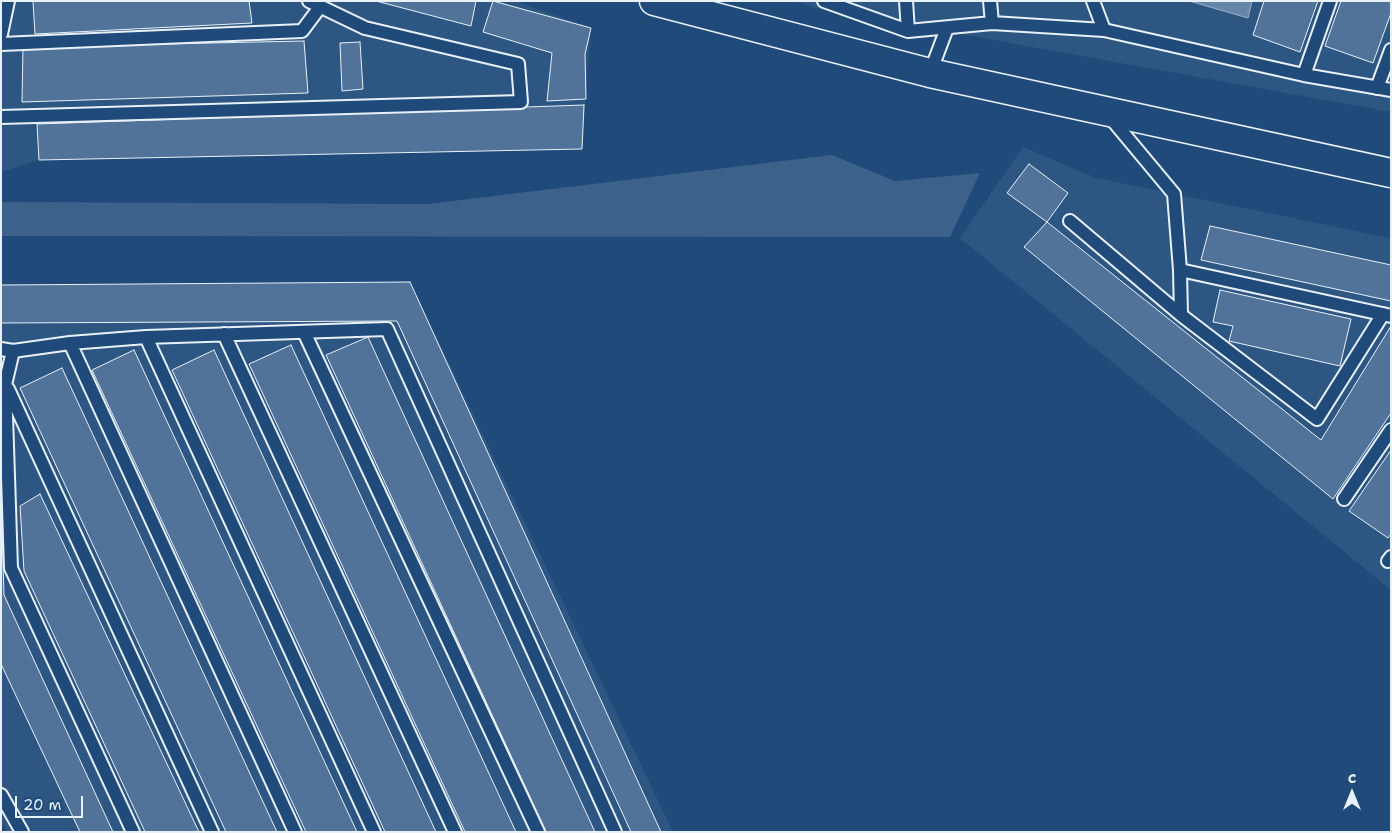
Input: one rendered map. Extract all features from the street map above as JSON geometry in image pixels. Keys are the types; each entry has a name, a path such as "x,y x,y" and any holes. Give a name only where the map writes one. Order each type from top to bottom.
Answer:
{"main road":[{"path":"654,1 930,73 1391,173"}],"lane":[{"path":"1,34 8,1"},
{"path":"906,1 908,31"},
{"path":"990,1 992,23"},
{"path":"1094,1 1104,30"},
{"path":"1304,75 1330,1"},
{"path":"830,2 908,31 992,23 1104,30 1304,75 1391,90"},
{"path":"1,44 302,31 314,4 365,28 518,64 521,102 1,117"},
{"path":"930,73 947,28"},
{"path":"1377,88 1391,50"},
{"path":"1106,112 1174,194 1180,270 1181,315"},
{"path":"1070,221 1181,315 1317,419 1387,315 1180,270"},
{"path":"133,832 11,568 6,385 7,350 146,337 387,329 614,832"},
{"path":"304,332 538,832"},
{"path":"224,334 455,832"},
{"path":"146,337 374,832"},
{"path":"70,343 296,832"},
{"path":"6,385 212,832"},
{"path":"1344,499 1391,430"},
{"path":"1,795 22,832"}],"shaded area":[{"path":"1,1 515,1 591,28 582,149 39,160 1,172"},
{"path":"794,1 1391,1 1391,112 817,8"},
{"path":"1189,1 1252,1 1248,18"},
{"path":"1023,147 1096,178 1391,238 1391,590 960,238"},
{"path":"832,155 895,181 980,173 950,237 1,236 1,202 428,204"},
{"path":"410,282 673,832 7,832 1,822 1,285"}],"building":[{"path":"33,1 249,1 252,23 35,34"},
{"path":"376,1 476,1 471,26"},
{"path":"493,1 591,28 585,54 586,99 547,101 552,53 483,32"},
{"path":"1264,1 1318,1 1300,52 1253,35"},
{"path":"1341,1 1391,1 1391,13 1373,63 1325,46"},
{"path":"304,41 308,93 22,102 23,47"},
{"path":"360,42 363,89 342,91 340,43"},
{"path":"584,105 582,149 39,160 37,124"},
{"path":"1029,164 1068,193 1047,222 1007,193"},
{"path":"1047,222 1321,440 1391,326 1391,413 1333,499 1024,247"},
{"path":"1210,226 1391,265 1391,301 1201,260"},
{"path":"410,282 661,832 631,832 397,321 1,323 1,285"},
{"path":"1220,290 1351,319 1340,366 1229,341 1233,326 1213,322"},
{"path":"368,337 595,832 546,832 326,355"},
{"path":"291,345 516,832 465,832 249,364"},
{"path":"134,350 357,832 306,832 92,370"},
{"path":"214,350 436,832 385,832 172,370"},
{"path":"62,368 277,832 226,832 20,388"},
{"path":"1391,450 1391,534 1388,538 1349,511"},
{"path":"40,494 199,832 145,832 24,571 20,506"},
{"path":"1,496 4,595 113,832 80,832 1,664"}]}
